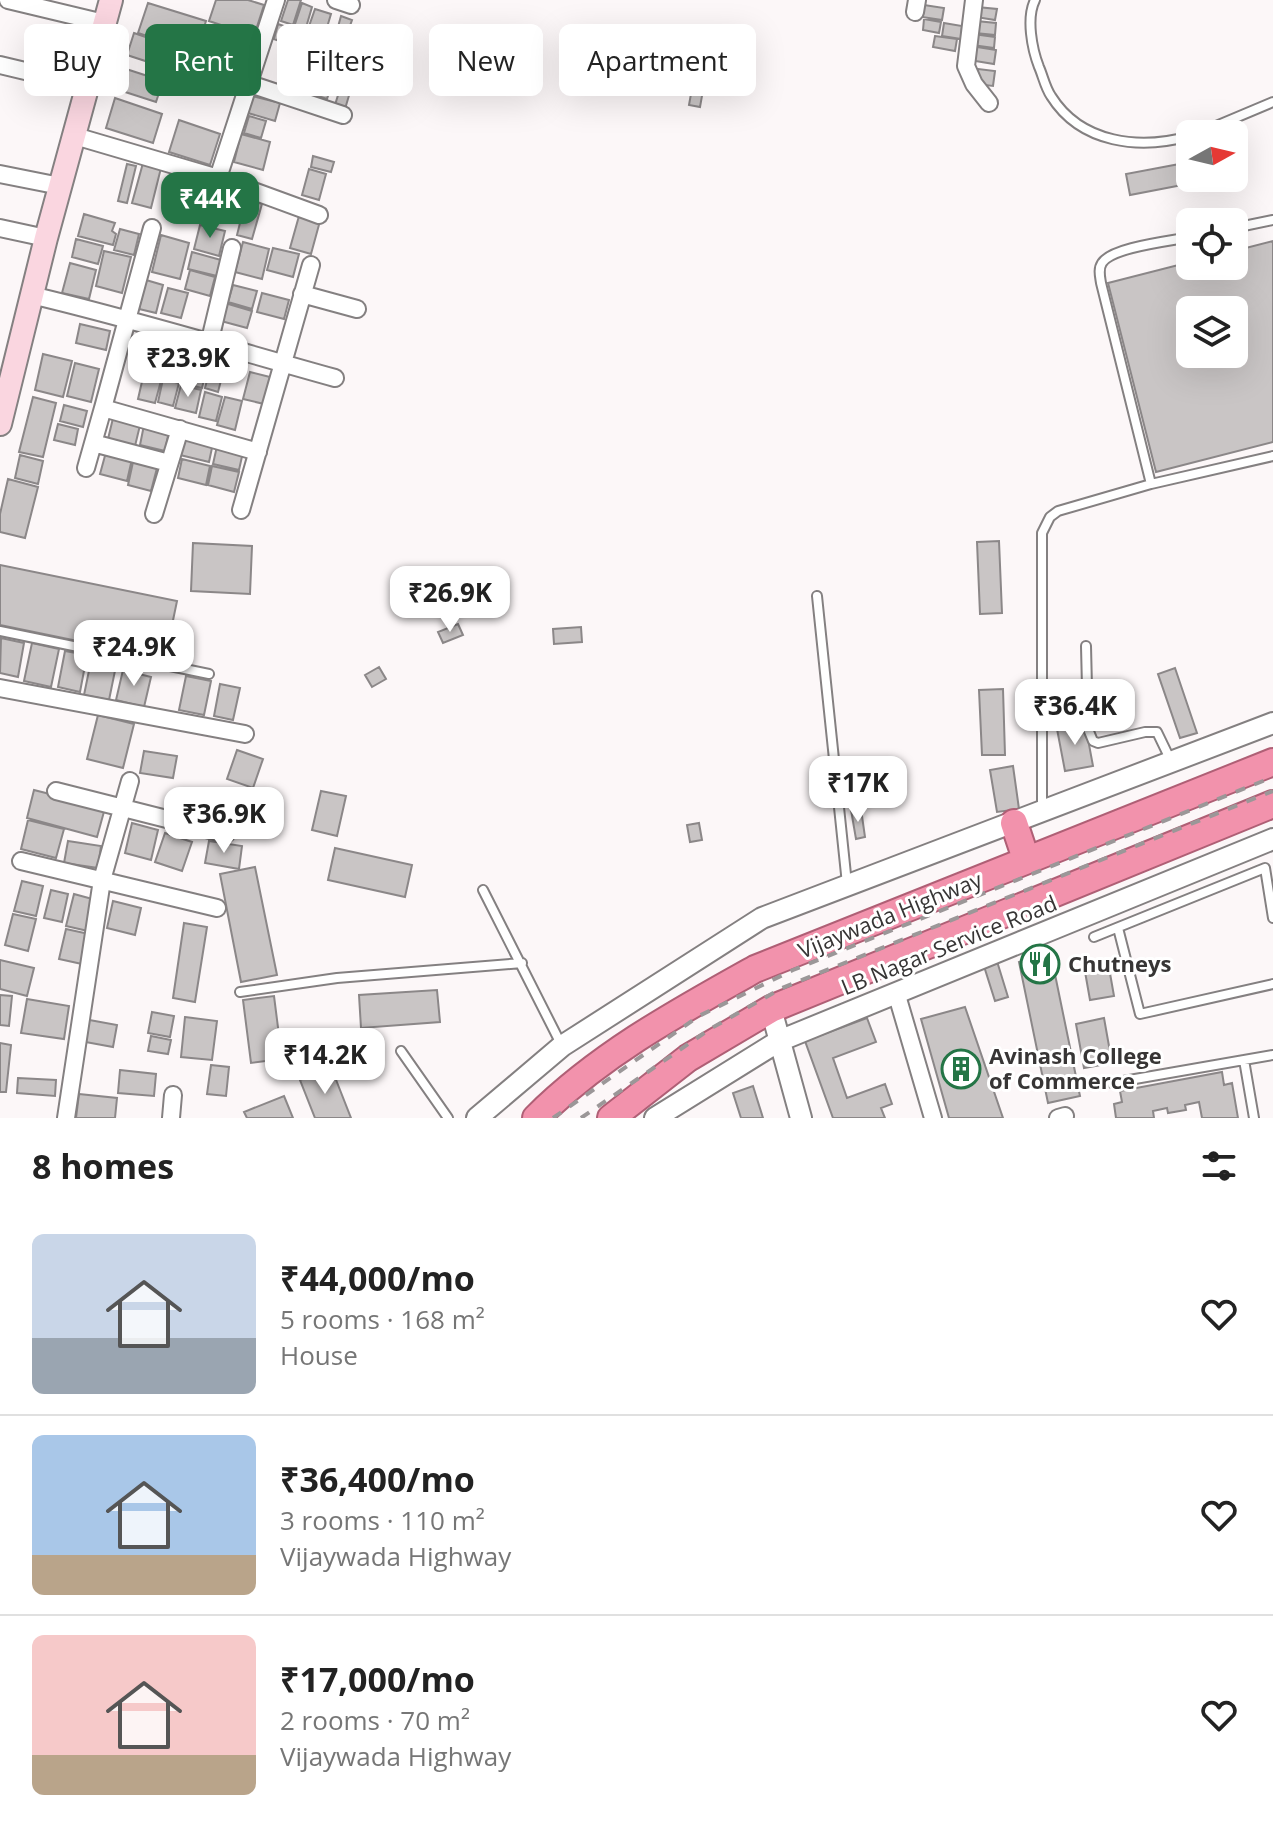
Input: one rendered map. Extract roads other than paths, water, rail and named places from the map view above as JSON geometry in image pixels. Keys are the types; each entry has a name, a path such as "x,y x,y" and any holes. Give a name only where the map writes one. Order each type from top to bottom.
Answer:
{"highway":[{"name":"Vijaywada Highway","path":"536,1118 609,1056 676,1013 755,969 1273,762"},
{"name":"Vijaywada Highway","path":"611,1118 688,1058 771,1009 1273,804"},
{"path":"1014,823 1026,859"},
{"path":"1072,841 1087,881"}],"main road":[{"path":"104,23 111,0"},
{"path":"2,406 85,96"}],"street":[{"path":"8,0 104,23"},
{"path":"261,43 276,0"},
{"path":"974,0 966,66 974,84 989,103"},
{"path":"0,65 24,71"},
{"path":"261,88 343,115"},
{"path":"218,178 243,96"},
{"path":"75,136 218,178 319,215"},
{"path":"0,174 60,186"},
{"path":"0,228 46,238"},
{"path":"86,468 152,228"},
{"path":"209,344 232,248"},
{"path":"241,510 311,265"},
{"path":"302,294 357,309"},
{"path":"31,295 128,318 209,344 335,378"},
{"path":"103,408 258,452"},
{"path":"154,514 180,429"},
{"path":"93,443 169,463"},
{"path":"0,688 245,734"},
{"path":"477,1118 562,1046 762,918 1273,723"},
{"path":"66,1118 102,880 130,781"},
{"path":"56,791 226,834"},
{"name":"LB Nagar Service Road","path":"655,1118 779,1041 1266,842"},
{"path":"21,861 217,908"},
{"path":"896,992 933,1118"},
{"path":"771,1009 801,1118"},
{"path":"171,1118 173,1095"}],"lane":[{"path":"1035,0 1031,8 1033,52 1051,96 1081,128 1117,142 1176,140"},
{"path":"1230,120 1273,102"},
{"path":"1248,225 1273,220"},
{"path":"1151,484 1101,283 1100,268 1116,253 1176,240"},
{"path":"1042,812 1042,533 1050,517 1058,511 1151,484 1273,456"},
{"path":"817,596 847,884"},
{"path":"0,631 209,674"},
{"path":"1086,646 1088,729 1093,741 1098,743 1157,732 1171,761"},
{"path":"1266,842 1265,868 1273,918"},
{"path":"1094,937 1265,868"},
{"path":"483,890 562,1046"},
{"path":"1118,928 1140,1014 1273,984"},
{"path":"240,992 337,978 522,963"},
{"path":"401,1051 448,1118"},
{"path":"1112,1083 1273,1055"},
{"path":"1244,1060 1254,1118"}],"railway":[{"path":"553,1118 699,1016 793,970 1273,777"},
{"path":"581,1118 710,1029 782,988 1273,791"}],"place":[{"name":"Chutneys","path":"1040,964"},
{"name":"Avinash College of Commerce","path":"961,1069"}]}
